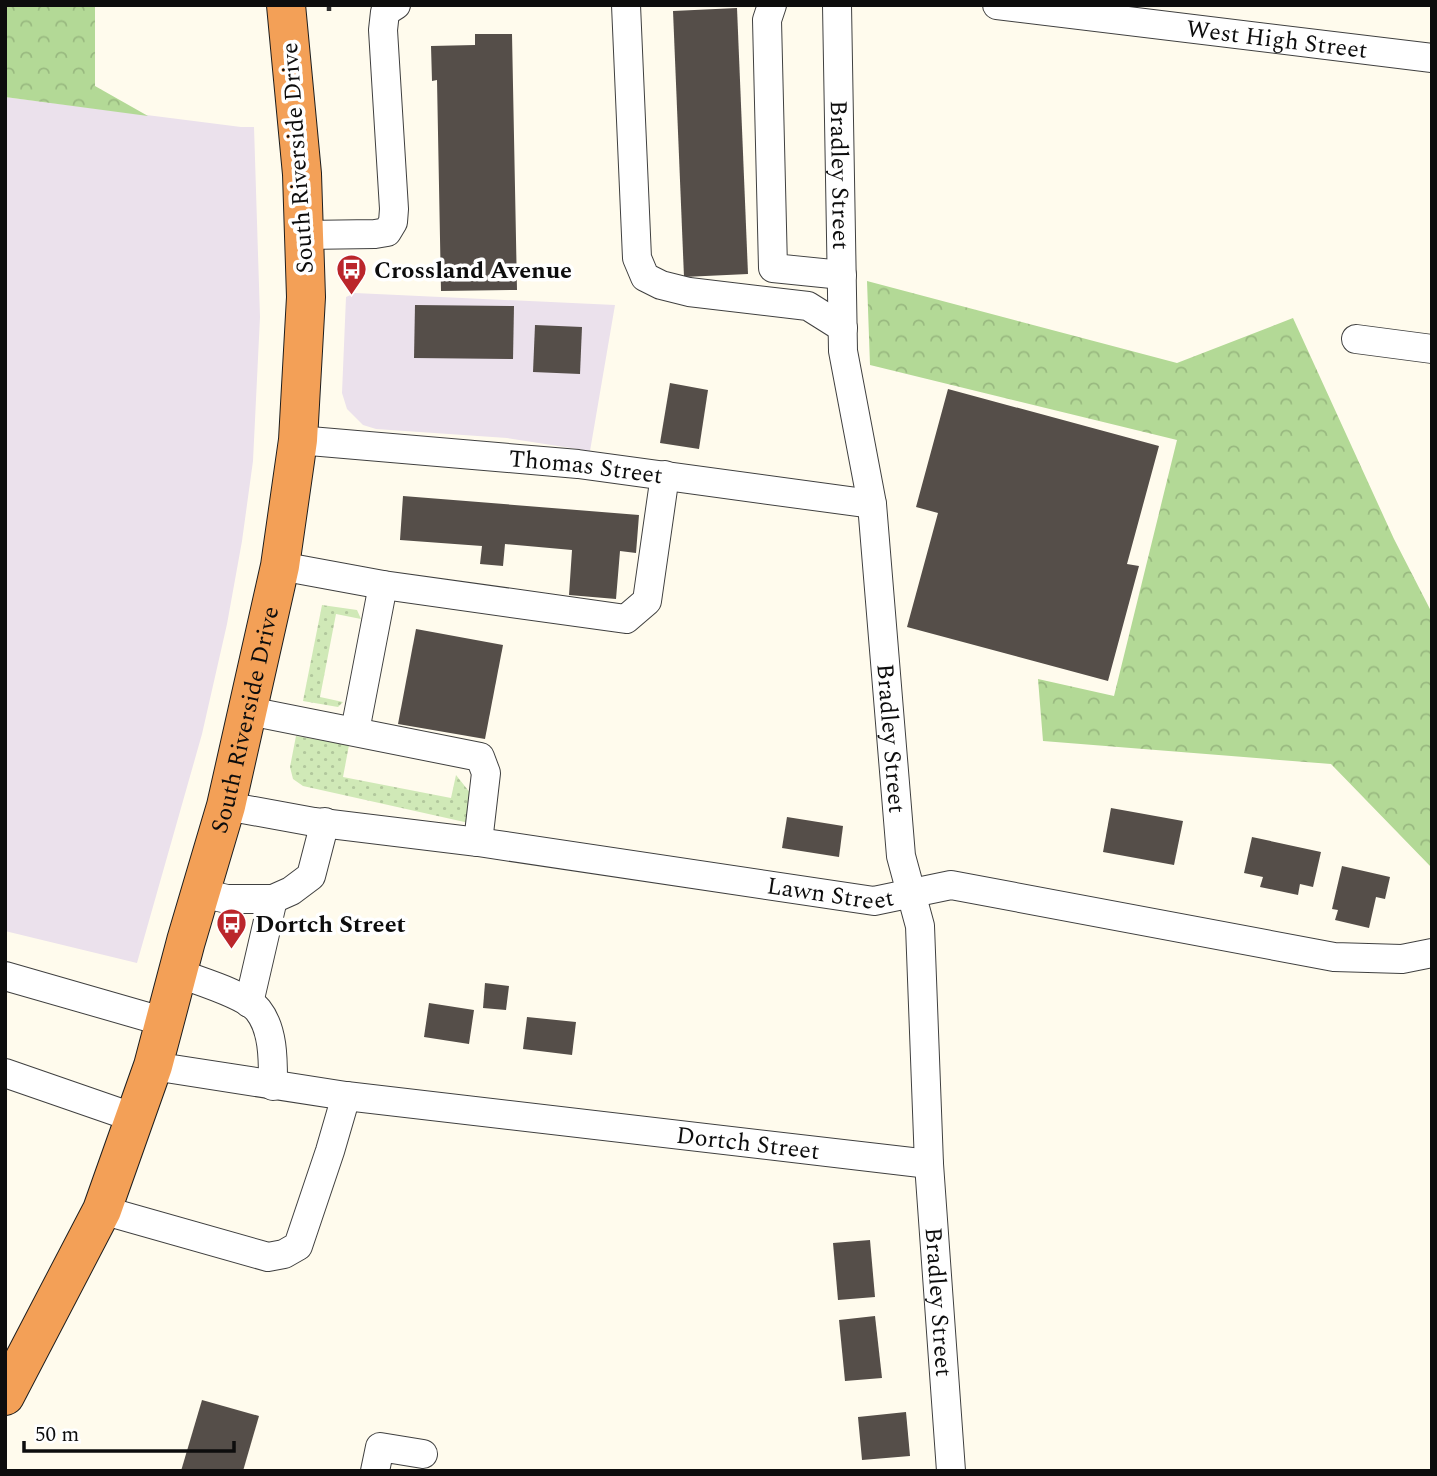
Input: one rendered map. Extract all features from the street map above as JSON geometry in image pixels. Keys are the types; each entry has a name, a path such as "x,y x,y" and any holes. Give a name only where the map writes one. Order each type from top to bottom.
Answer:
{"highway":[{"name":"South Riverside Drive","path":"5,1396 102,1210 153,1066 226,806 280,566 298,440 306,297 302,174 286,5"}],"street":[{"path":"304,235 387,232 393,222 383,30 385,12 396,5"},
{"path":"626,5 637,258 645,277 661,285 690,292 808,306 844,328"},
{"path":"772,5 767,20 773,268 842,275"},
{"name":"Bradley Street","path":"837,5 843,351 873,504 901,856 920,926 929,1164 951,1471"},
{"name":"West High Street","path":"998,5 1432,58"},
{"path":"1356,339 1432,349"},
{"name":"Thomas Street","path":"298,440 492,456 665,475 873,504"},
{"path":"280,566 383,584 626,619 647,601 665,475"},
{"path":"355,731 383,584"},
{"path":"249,711 481,757 486,773 478,842"},
{"name":"Lawn Street","path":"226,806 874,901 951,885 1334,957 1402,959 1432,953"},
{"path":"201,893 227,899 273,898 291,891 311,876 325,822"},
{"path":"249,1003 273,898"},
{"path":"178,973 249,1003 258,1010 266,1027 273,1061 273,1086"},
{"path":"5,976 165,1022"},
{"name":"Dortch Street","path":"153,1066 346,1096 929,1164"},
{"path":"5,1073 135,1118"},
{"path":"102,1210 268,1257 284,1254 298,1246 346,1096"},
{"path":"375,1471 380,1447 423,1454"}],"shaded area":[{"path":"5,97 254,127 260,317 253,461 242,541 227,624 202,734 137,963 5,931"},
{"path":"355,293 615,305 590,451 507,438 376,429 363,425 347,409 342,393 346,297"}],"green space":[{"path":"5,5 95,5 95,86 148,116 5,97"},
{"path":"867,281 1177,363 1293,318 1394,539 1432,613 1432,868 1331,764 1043,741 1038,679 1114,696 1177,440 870,365"},
{"path":"322,605 357,610 361,619 336,614 320,697 343,702 338,707 303,701"},
{"path":"296,736 349,745 343,777 451,798 456,775 475,799 469,823 303,786 293,779 290,767"}],"building":[{"path":"737,8 748,274 684,277 673,11"},
{"path":"475,34 512,34 517,290 441,291 437,80 432,81 431,46 475,45"},
{"path":"415,305 514,306 513,359 414,358"},
{"path":"535,325 582,327 580,374 533,372"},
{"path":"670,383 708,390 699,449 660,443"},
{"path":"948,389 1159,446 1127,564 1139,566 1108,681 907,627 938,513 916,507"},
{"path":"403,496 639,515 636,553 620,551 616,599 569,595 572,550 505,544 503,566 480,564 482,546 400,540"},
{"path":"416,629 503,645 485,739 398,724"},
{"path":"1111,808 1183,821 1174,865 1103,852"},
{"path":"787,817 843,826 839,857 782,848"},
{"path":"1252,837 1321,852 1313,887 1300,884 1298,895 1260,887 1263,877 1244,873"},
{"path":"1342,866 1390,877 1385,899 1376,897 1369,928 1335,920 1338,910 1332,909"},
{"path":"485,983 509,986 506,1010 483,1008"},
{"path":"429,1003 474,1010 469,1044 424,1037"},
{"path":"527,1017 576,1022 572,1055 523,1049"},
{"path":"870,1240 875,1297 838,1300 833,1243"},
{"path":"875,1316 882,1378 845,1381 839,1320"},
{"path":"202,1400 259,1416 243,1471 181,1471"},
{"path":"906,1412 910,1456 862,1460 858,1417"}],"place":[{"name":"Crossland Avenue","path":"351,297"},
{"name":"Dortch Street","path":"232,951"}]}
